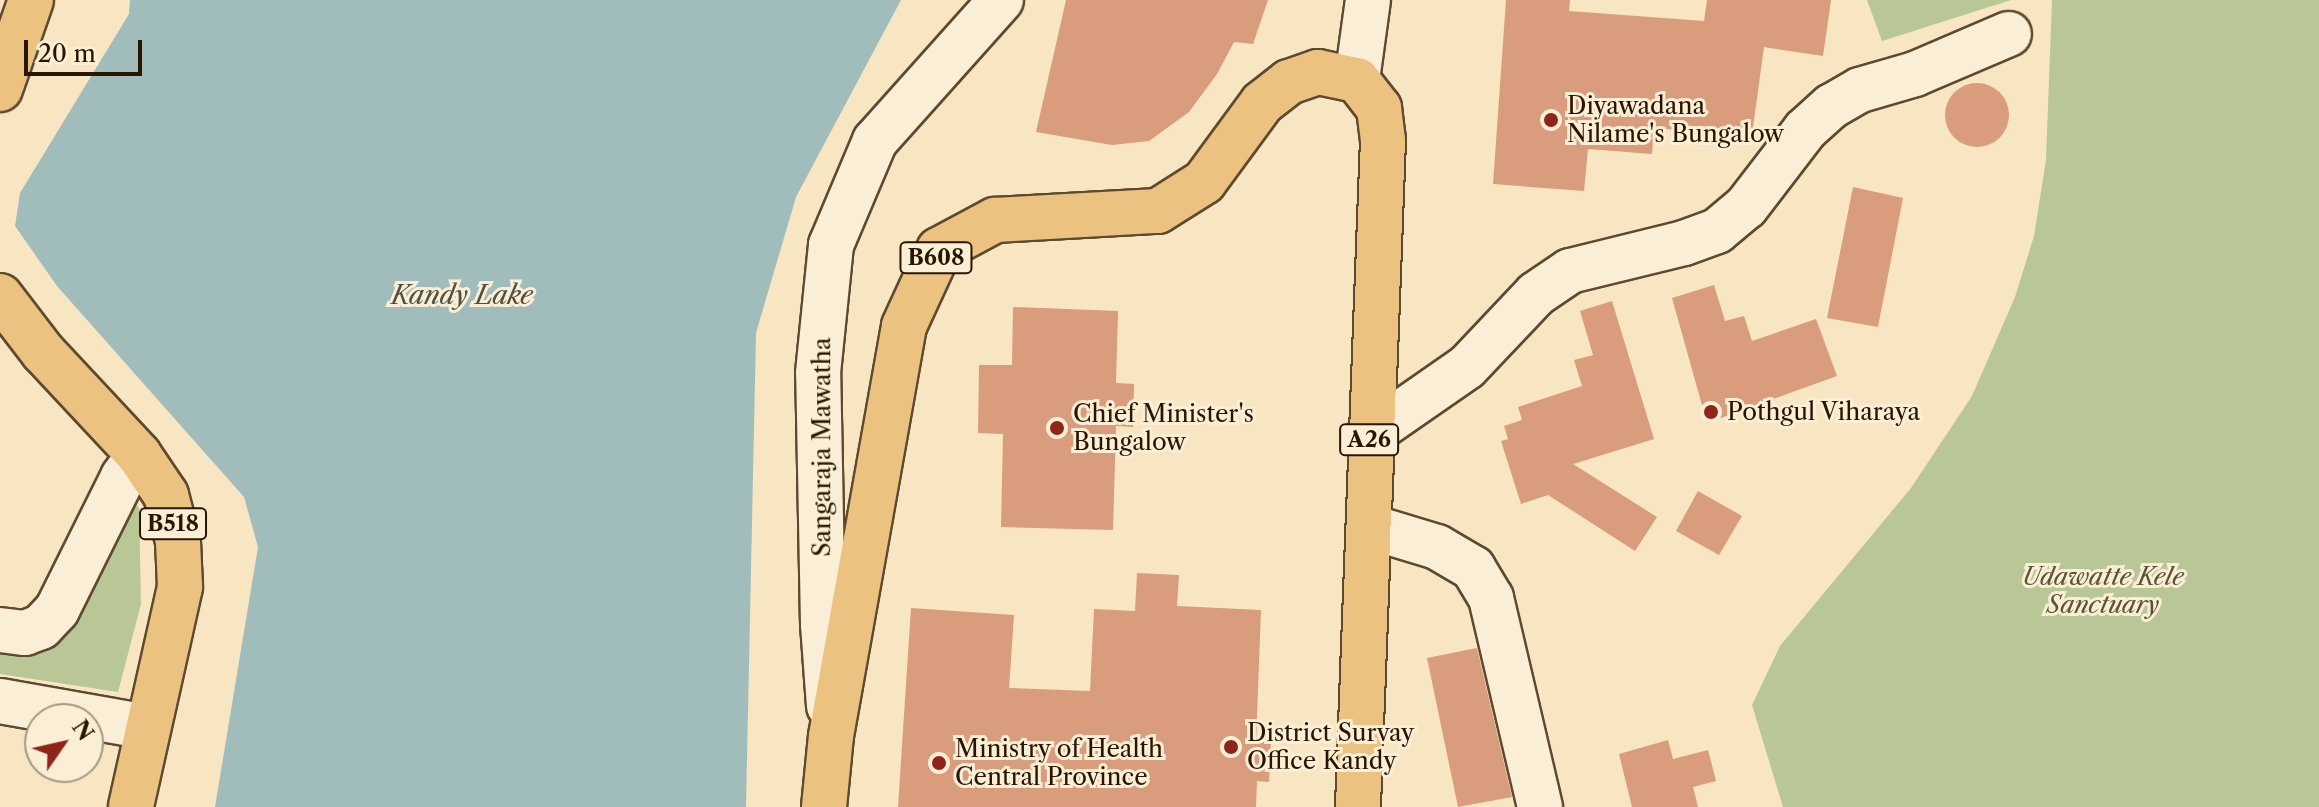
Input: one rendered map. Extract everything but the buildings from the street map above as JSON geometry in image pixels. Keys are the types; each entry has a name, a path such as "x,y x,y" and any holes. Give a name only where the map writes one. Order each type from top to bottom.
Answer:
{"main road":[{"path":"0,89 31,0"},
{"name":"B608","path":"831,736 904,326 939,250 995,220 1158,211 1204,182 1262,103 1289,82 1318,72 1357,80"},
{"name":"A26","path":"1357,80 1379,108 1383,140 1369,435 1371,527 1358,807"},
{"name":"B518","path":"0,296 43,352 139,455 166,495 178,541 180,587 131,807"},
{"name":"Sangaraja Mawatha","path":"824,807 831,736"}],"lane":[{"name":"Sangaraja Mawatha","path":"831,736 823,624 818,373 831,245 875,141 1001,0"},
{"path":"1357,80 1368,0"},
{"path":"1369,435 1467,367 1536,294 1570,271 1684,243 1717,231 1746,207 1805,130 1832,106 1860,90 1915,74 2009,34"},
{"path":"0,630 9,633 33,630 41,627 57,610 123,477 139,455"},
{"path":"1371,527 1437,547 1473,568 1491,598 1540,807"},
{"path":"0,701 147,727"}],"green space":[{"path":"1867,0 2011,0 1882,41"},
{"name":"Udawatte Kele Sanctuary","path":"2052,0 2319,0 2319,807 1783,807 1752,705 1780,646 1911,488 1972,396 2015,297 2034,236 2046,160"},
{"path":"133,501 139,508 141,604 118,692 0,674 0,651 19,655 34,652"}],"water":[{"name":"Kandy Lake","path":"130,0 901,0 796,197 756,333 746,807 215,807 258,547 244,497 57,286 15,226 20,193 129,14"}],"place":[{"name":"Diyawadana Nilame's Bungalow","path":"1551,120"},
{"name":"Pothgul Viharaya","path":"1711,412"},
{"name":"Chief Minister's Bungalow","path":"1057,428"},
{"name":"District Survay Office Kandy","path":"1231,747"},
{"name":"Ministry of Health Central Province","path":"939,763"}]}
